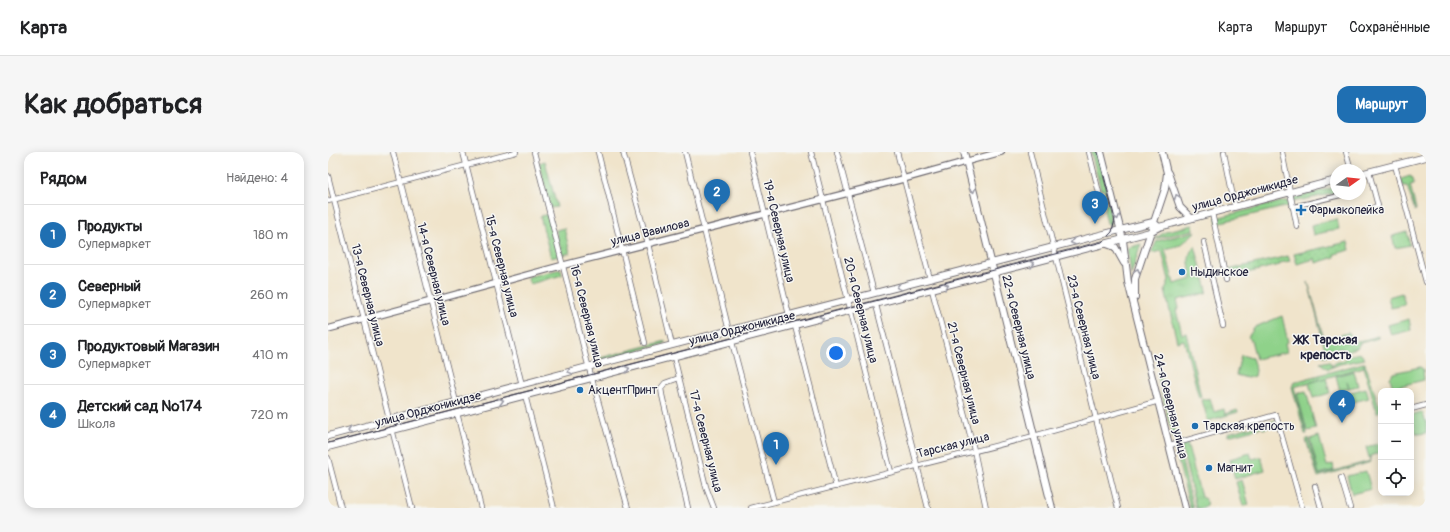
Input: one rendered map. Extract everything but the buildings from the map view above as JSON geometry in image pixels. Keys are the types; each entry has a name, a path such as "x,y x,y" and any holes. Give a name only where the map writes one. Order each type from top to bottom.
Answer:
{"main road":[{"name":"22-я Северная улица","path":"964,152 1052,508"},
{"name":"24-я Северная улица","path":"1101,152 1123,240 1125,266 1130,290 1185,508"},
{"path":"1162,152 1167,173 1180,207 1185,214 1191,218"},
{"path":"1366,173 1426,157"},
{"name":"24-я Северная улица","path":"1136,309 1134,284 1165,189 1167,173"},
{"name":"улица Орджоникидзе","path":"328,447 1056,258 1150,232 1159,227 1191,218 1330,182"},
{"name":"улица Орджоникидзе","path":"328,436 589,366 1153,222"},
{"path":"1153,222 1159,227"},
{"path":"1107,244 1113,245 1118,250 1125,266"}],"street":[{"name":"14-я Северная улица","path":"393,152 456,402"},
{"name":"15-я Северная улица","path":"463,152 522,384"},
{"path":"328,201 516,152"},
{"name":"16-я Северная улица","path":"534,152 592,379 628,508"},
{"path":"598,152 645,343"},
{"path":"623,152 648,244 672,346"},
{"path":"685,152 694,194 705,229 729,331"},
{"name":"19-я Северная улица","path":"750,152 789,316"},
{"name":"20-я Северная улица","path":"811,152 891,472"},
{"name":"20-я Северная улица","path":"837,152 874,293"},
{"path":"897,152 930,279"},
{"name":"улица Вавилова","path":"328,329 564,265 904,179 1001,152"},
{"name":"23-я Северная улица","path":"1030,152 1118,508"},
{"path":"1088,152 1103,209"},
{"path":"1224,152 1235,207"},
{"path":"1282,152 1296,227"},
{"path":"1346,152 1349,164"},
{"path":"1395,165 1426,282"},
{"path":"1369,172 1378,206 1372,208"},
{"name":"13-я Северная улица","path":"328,176 389,419"},
{"path":"1292,207 1330,198"},
{"path":"1212,213 1226,280"},
{"path":"1204,242 1223,326"},
{"name":"21-я Северная улица","path":"932,290 974,450 986,508"},
{"name":"20-я Северная улица","path":"876,305 928,508"},
{"path":"795,326 836,487"},
{"path":"732,342 774,502"},
{"name":"17-я Северная улица","path":"674,357 706,487 714,508"},
{"name":"17-я Северная улица","path":"680,378 665,383 661,388 688,508"},
{"path":"525,395 554,508"},
{"name":"Тарская улица","path":"751,508 974,450 1034,436 1159,401"},
{"path":"1414,408 1426,405"},
{"path":"457,413 481,508"},
{"path":"1170,445 1276,415 1302,508"},
{"path":"392,430 412,508"},
{"path":"328,458 341,508"},
{"path":"1342,478 1350,508"},
{"path":"1314,486 1321,508"}],"green space":[{"path":"1091,152 1099,152 1114,212 1110,215 1110,225 1107,223 1104,210 1106,209 1105,205 1108,204 1104,189 1101,190"},
{"path":"545,161 557,207 550,208 539,163"},
{"path":"1410,176 1413,178 1414,184 1410,185 1416,209 1415,211 1407,186 1403,186 1401,179"},
{"path":"1330,189 1330,194 1292,202 1294,198"},
{"path":"1287,201 1289,206 1217,223 1216,218"},
{"path":"549,214 559,256 551,258 540,216"},
{"path":"1337,219 1339,229 1313,235 1311,225"},
{"path":"1193,225 1193,230 1154,239 1167,231"},
{"path":"564,228 570,253 562,255 556,230"},
{"path":"1196,231 1181,245 1165,249 1174,284 1192,279 1189,266 1189,257 1195,246 1207,290 1206,293 1177,300 1179,308 1176,310 1182,334 1186,333 1201,397 1199,398 1184,340 1177,342 1165,290 1169,280 1162,251 1151,253 1157,241"},
{"path":"1407,232 1410,245 1395,248 1392,236"},
{"path":"1348,242 1350,250 1335,254 1335,257 1316,263 1315,259 1297,264 1294,254"},
{"path":"1141,244 1131,275 1128,248"},
{"path":"1288,256 1290,261 1280,263 1280,265 1230,277 1228,270"},
{"path":"561,269 562,275 530,284 527,277"},
{"path":"1308,282 1324,339 1348,333 1352,336 1354,343 1378,336 1378,338 1360,343 1357,348 1345,351 1341,348 1328,352 1327,356 1323,356 1322,353 1325,349"},
{"path":"1402,293 1405,305 1391,308 1388,297"},
{"path":"1282,316 1288,342 1285,343 1287,352 1256,359 1251,340 1248,337 1255,327"},
{"path":"1409,319 1411,330 1391,335 1388,325"},
{"path":"666,341 664,344 596,361 596,359"},
{"path":"1360,353 1365,359 1340,364 1328,369 1320,363 1329,361 1332,366 1334,366 1334,363 1344,360 1347,356"},
{"path":"1241,355 1252,358 1256,370 1255,376 1247,378 1236,375"},
{"path":"1363,363 1365,363 1378,403 1377,413"},
{"path":"1363,363 1364,367 1294,387 1307,434 1305,434 1292,387 1294,382"},
{"path":"1420,367 1423,369 1424,380 1396,387 1392,385 1390,378 1393,373"},
{"path":"1354,371 1358,386 1340,391 1336,376"},
{"path":"1160,372 1176,439 1173,438 1157,373"},
{"path":"1326,378 1330,393 1313,398 1309,383"},
{"path":"1366,388 1369,398 1349,403 1347,393"},
{"path":"1306,391 1316,429 1307,431 1297,393"},
{"path":"1210,398 1214,412 1224,409 1225,414 1237,410 1238,412 1208,421 1202,400"},
{"path":"1422,412 1426,422 1426,433 1416,433 1414,414"},
{"path":"1277,420 1278,425 1263,429 1262,427 1228,436 1228,433"},
{"path":"1319,436 1327,466 1333,464 1334,470 1319,474 1310,439"},
{"path":"1308,438 1319,475 1370,461 1366,447 1378,444 1378,453 1370,456 1371,462 1318,477 1306,440"},
{"path":"1187,442 1201,497 1205,499 1207,505 1203,508 1196,508 1181,445"},
{"path":"1178,445 1193,508 1190,508 1175,449"},
{"path":"1250,453 1252,459 1261,457 1265,470 1235,479 1230,459"},
{"path":"1366,471 1371,489 1352,494 1347,476"},
{"path":"1242,480 1249,505 1243,506 1236,482"}],"tram line":[{"path":"328,443 1102,242 1112,232 1115,219 1098,152"}],"place":[{"name":"Фармакопейка","path":"1301,210"},
{"name":"Северный","path":"717,212"},
{"name":"Продуктовый Магазин","path":"1095,224"},
{"name":"Ныдинское","path":"1182,272"},
{"name":"АкцентПринт","path":"580,390"},
{"name":"Детский сад №174","path":"1342,423"},
{"name":"Тарская крепость","path":"1195,426"},
{"name":"Продукты","path":"776,465"},
{"name":"Магнит","path":"1209,468"}],"district":[{"name":"ЖК Тарская крепость","path":"1326,346"}]}
